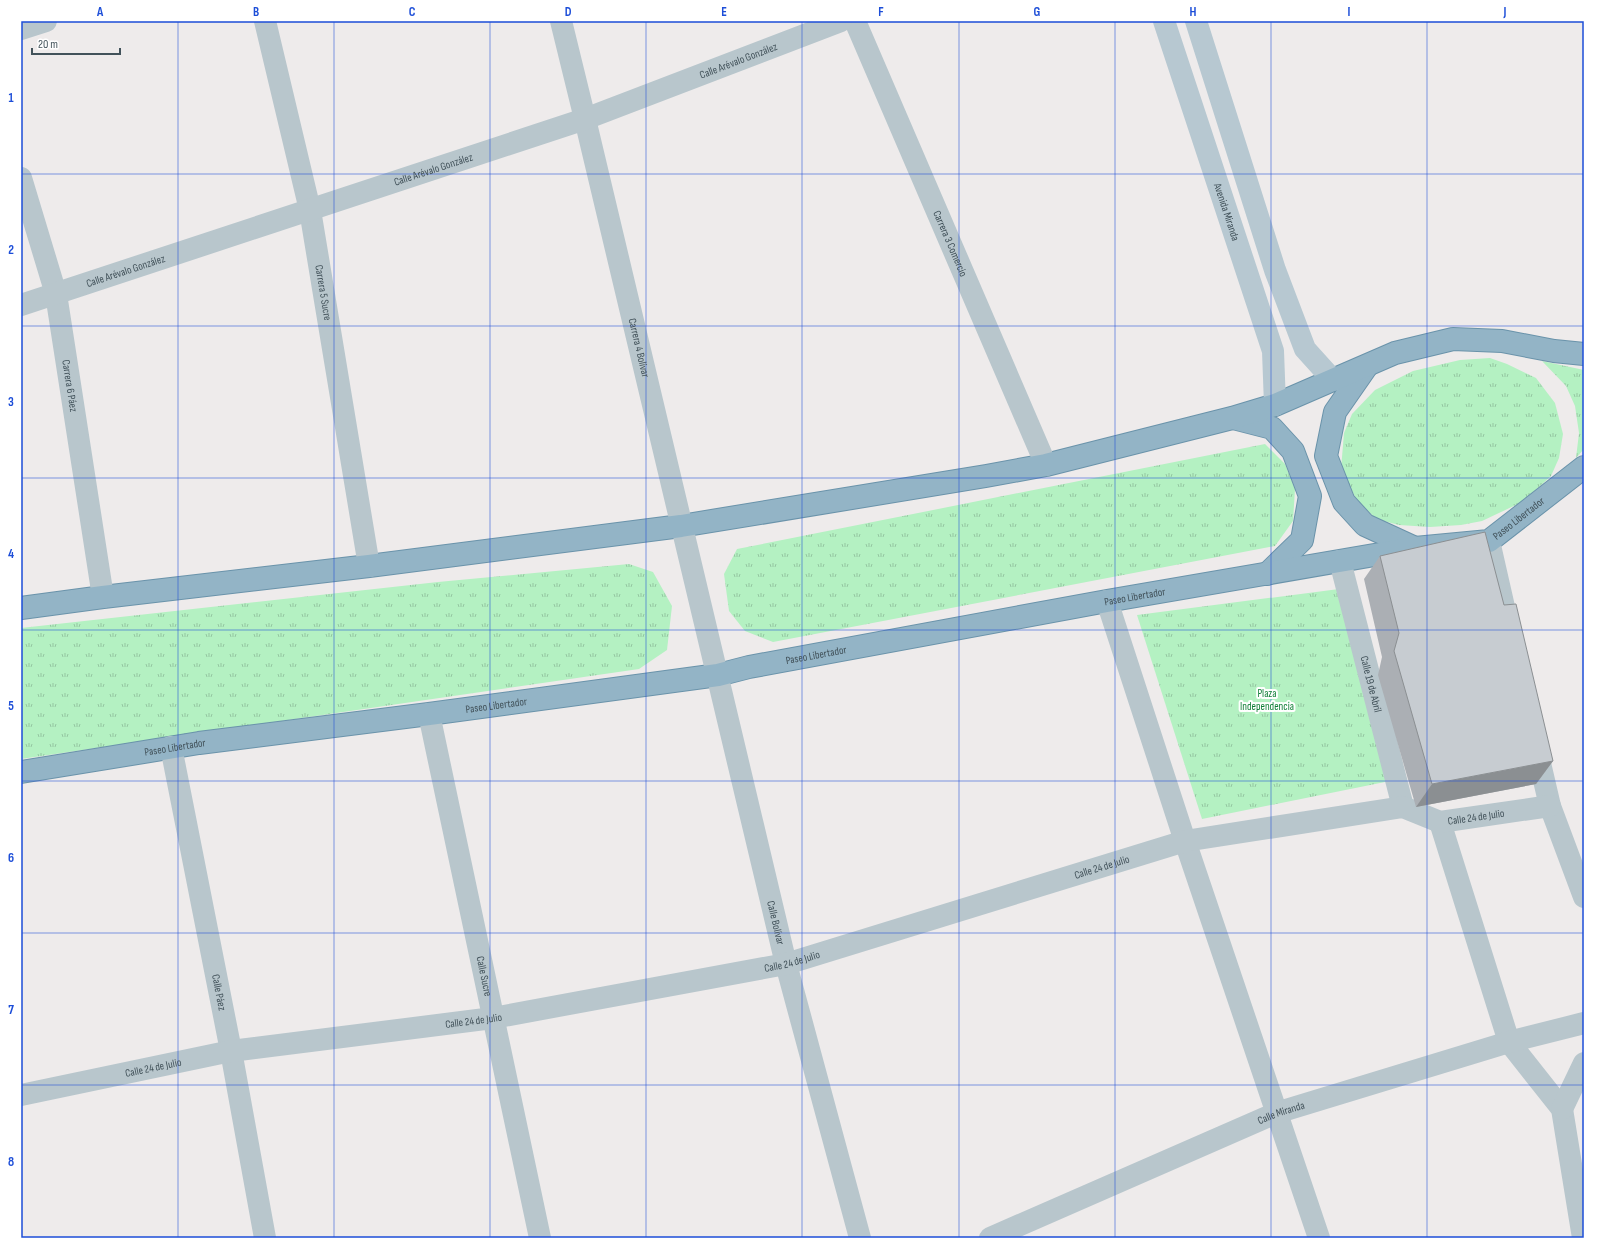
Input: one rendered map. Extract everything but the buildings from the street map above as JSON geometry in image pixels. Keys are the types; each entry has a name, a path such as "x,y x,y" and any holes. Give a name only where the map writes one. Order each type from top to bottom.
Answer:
{"highway":[{"path":"21,608 369,566 681,526 1046,465 1232,418 1275,405 1395,353 1453,339 1502,341 1554,352 1584,354"},
{"path":"1366,366 1334,412 1326,456 1344,502 1365,525 1415,548"},
{"path":"1232,418 1272,428 1293,451 1310,496 1302,540 1267,574"},
{"name":"Paseo Libertador","path":"21,772 171,748 718,674 1107,601 1415,548 1489,540 1584,466"}],"main road":[{"name":"Avenida Miranda","path":"1164,21 1273,351 1275,405"},
{"path":"1196,21 1275,270 1305,348 1333,380"}],"street":[{"path":"21,29 46,21"},
{"name":"Carrera 5 Sucre","path":"266,21 310,210 369,566"},
{"name":"Carrera 4 Bolívar","path":"561,21 586,119 681,526 718,674"},
{"name":"Calle Arévalo González","path":"21,305 586,119 841,21"},
{"name":"Carrera 3 Comercio","path":"855,21 1046,465"},
{"name":"Carrera 6 Páez","path":"21,178 56,294 103,597"},
{"path":"1489,540 1513,647"},
{"name":"Calle 19 de Abril","path":"1340,561 1403,808"},
{"path":"1107,601 1185,841 1319,1238"},
{"name":"Calle Bolívar","path":"718,674 786,964 860,1238"},
{"name":"Calle Sucre","path":"428,714 540,1238"},
{"path":"1532,730 1550,806 1584,897"},
{"name":"Calle Páez","path":"171,748 231,1051 265,1238"},
{"name":"Calle 24 de Julio","path":"21,1095 231,1051 492,1018 786,964 1185,841 1403,808 1440,822 1550,806"},
{"path":"1440,822 1508,1042 1562,1109 1583,1238"},
{"name":"Calle Miranda","path":"990,1238 1276,1113 1508,1042 1584,1023"},
{"path":"1562,1109 1584,1063"}],"green space":[{"path":"1490,358 1507,364 1536,378 1555,403 1563,434 1559,458 1551,476 1518,504 1482,521 1461,525 1430,527 1399,525 1376,519 1356,499 1341,469 1344,433 1352,414 1375,390 1413,371 1460,360"},
{"path":"1542,361 1584,370 1584,449 1576,458 1579,433 1575,406 1566,386"},
{"path":"1265,444 1285,464 1295,489 1293,521 1275,546 773,642 745,631 729,611 724,574 737,549"},
{"path":"629,564 653,572 672,606 667,650 639,669 21,759 21,628 438,582"},
{"name":"Plaza Independencia","path":"1339,589 1390,781 1202,819 1137,615"}]}
